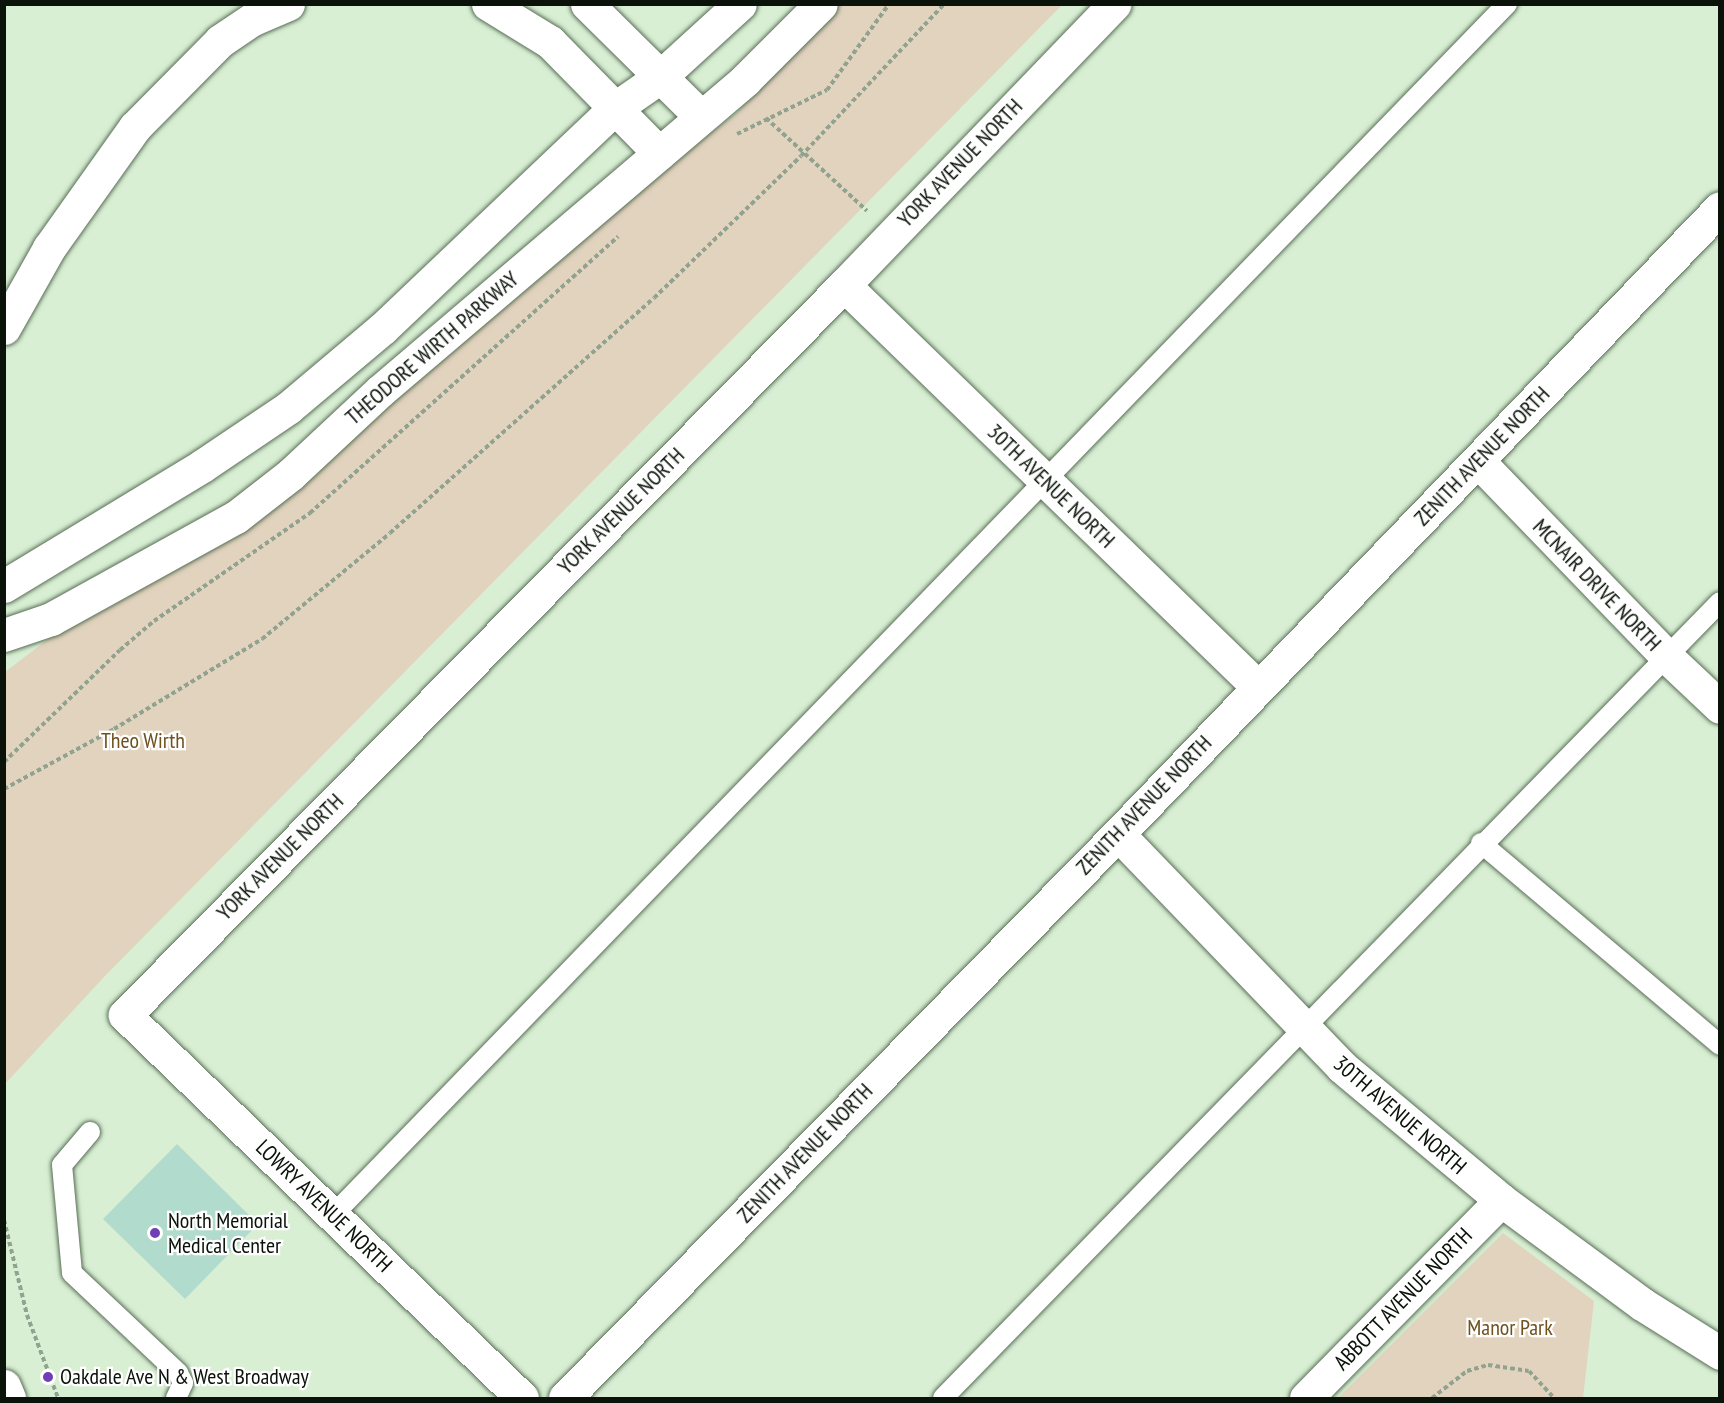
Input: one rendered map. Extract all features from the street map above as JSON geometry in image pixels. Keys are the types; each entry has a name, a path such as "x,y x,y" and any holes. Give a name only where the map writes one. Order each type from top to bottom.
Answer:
{"street":[{"path":"4,328 49,248 135,128 220,40 253,19 288,4"},
{"path":"488,4 550,42 659,153"},
{"path":"587,4 700,116"},
{"path":"4,586 72,542 202,466 288,408 383,328 614,109 660,77 740,4"},
{"name":"THEODORE WIRTH PARKWAY","path":"4,635 51,619 236,517 291,474 380,391 745,80 821,4"},
{"name":"YORK AVENUE NORTH","path":"125,1014 844,285 1114,4"},
{"name":"ZENITH AVENUE NORTH","path":"565,1398 1118,834 1719,208"},
{"name":"30TH AVENUE NORTH","path":"844,285 1258,687"},
{"name":"MCNAIR DRIVE NORTH","path":"1478,461 1666,656 1719,706"},
{"path":"4,563 72,542"},
{"name":"30TH AVENUE NORTH","path":"1118,834 1342,1067 1501,1200 1642,1304 1719,1353"},
{"name":"LOWRY AVENUE NORTH","path":"125,1014 522,1398"},
{"name":"ABBOTT AVENUE NORTH","path":"1306,1398 1501,1200"},
{"path":"4,1386 9,1398"}],"lane":[{"path":"333,1215 1507,4"},
{"path":"943,1398 1306,1030 1481,843 1719,602"},
{"path":"1481,843 1719,1045"},
{"path":"90,1132 62,1165 72,1273 178,1373 183,1383 176,1398"}],"path":[{"path":"889,4 827,90 766,118 892,234"},
{"path":"4,789 114,729 262,639 513,425 654,298 805,153 944,4"},
{"path":"4,1220 27,1315 58,1398"},
{"path":"1432,1398 1467,1371 1488,1365 1529,1371 1554,1398"}],"green space":[{"name":"Theo Wirth","path":"823,5 1062,5 104,977 5,1084 5,672 737,113"},
{"name":"Manor Park","path":"1503,1233 1594,1301 1583,1398 1338,1398"}],"building":[{"path":"177,1144 258,1224 185,1299 103,1219"}],"place":[{"name":"North Memorial Medical Center","path":"155,1233"},
{"name":"Oakdale Ave N & West Broadway","path":"48,1377"}]}
